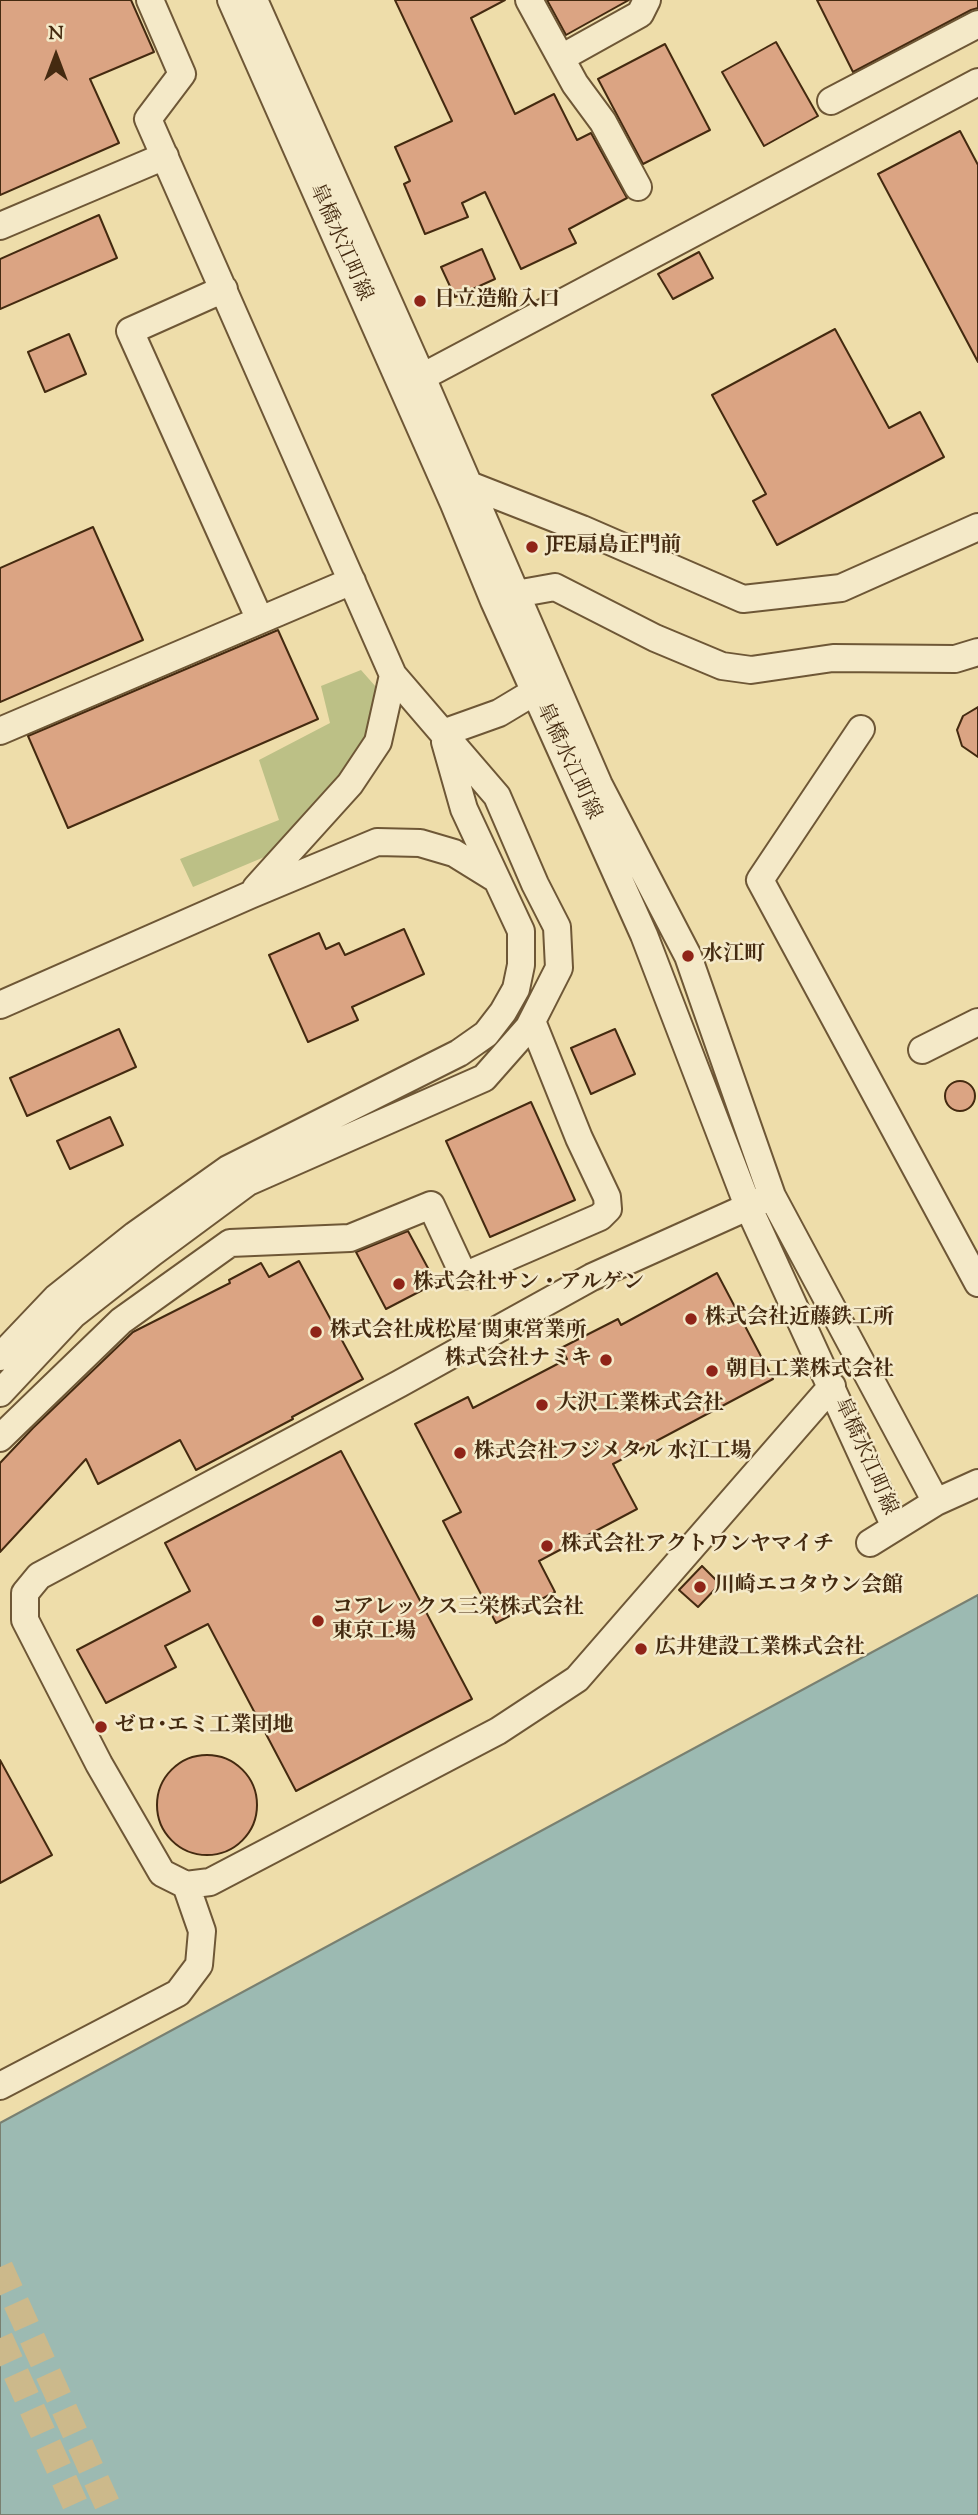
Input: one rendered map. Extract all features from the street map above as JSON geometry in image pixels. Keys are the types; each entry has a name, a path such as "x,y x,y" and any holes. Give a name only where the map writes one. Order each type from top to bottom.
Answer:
{"street":[{"path":"0,1393 73,1315 248,1182 484,1078 532,1021 559,968 556,927 497,796 393,675 148,119 182,74 150,0"},
{"name":"皐橋水江町線","path":"231,0 411,381 467,484 516,594 545,689"},
{"name":"皐橋水江町線","path":"254,0 411,381 545,689 599,785 688,956 760,1201 832,1386 895,1527"},
{"path":"529,0 575,84 603,122 638,187"},
{"path":"561,58 640,15 647,0"},
{"path":"831,101 978,24"},
{"path":"411,381 978,82"},
{"path":"0,226 165,156"},
{"path":"224,289 130,331 260,620"},
{"path":"467,484 582,529 743,598 841,588 978,527"},
{"path":"0,731 352,580"},
{"path":"516,594 555,587 655,638 722,666 751,670 833,659 955,659 978,652"},
{"path":"250,895 350,784 378,743 393,675"},
{"path":"443,733 499,713 545,689"},
{"path":"861,729 760,880 978,1283"},
{"path":"0,1357 57,1298 135,1235 228,1169 459,1053 486,1034 503,1012 516,989 521,965 521,931 464,809 443,733"},
{"path":"0,1005 377,842 420,843 454,853 496,879"},
{"path":"0,1438 121,1321 230,1243 350,1238 431,1205 464,1276 600,1217 608,1209 607,1197 579,1138 532,1021"},
{"path":"922,1050 978,1022"},
{"path":"760,1201 592,1278 39,1576 25,1593 25,1620 99,1764 162,1873 186,1885 210,1882 498,1731 577,1679 832,1386"},
{"name":"皐橋水江町線","path":"760,1201 936,1502"},
{"path":"870,1543 936,1502 978,1483"},
{"path":"0,2086 178,1993 199,1965 202,1931 186,1885"}],"green space":[{"path":"361,670 376,687 376,728 365,744 281,850 193,887 180,859 279,820 259,760 330,723 321,686"}],"water":[{"path":"978,1595 978,2515 0,2515 0,2123"}],"building":[{"path":"0,0 131,0 154,52 90,79 119,143 0,195"},
{"path":"395,0 505,0 471,18 515,114 554,94 577,140 591,133 627,198 569,229 576,243 521,269 485,192 462,203 468,217 425,234 404,184 410,181 395,147 452,121"},
{"path":"547,0 629,0 566,35"},
{"path":"817,0 978,0 978,8 853,72"},
{"path":"776,42 818,116 764,146 722,72"},
{"path":"665,44 710,130 643,164 598,79"},
{"path":"960,131 978,165 978,362 878,174"},
{"path":"99,215 117,258 0,309 0,259"},
{"path":"482,249 495,279 455,297 441,267"},
{"path":"699,252 713,278 673,299 658,274"},
{"path":"835,329 889,428 920,412 944,457 777,545 753,501 766,494 712,395"},
{"path":"69,334 86,374 45,392 28,352"},
{"path":"93,527 143,640 0,702 0,568"},
{"path":"278,630 318,719 68,828 28,736"},
{"path":"978,707 978,757 962,746 957,730 963,716"},
{"path":"404,929 424,974 352,1007 358,1020 308,1042 269,955 319,933 326,949 339,943 345,955"},
{"path":"119,1029 136,1067 27,1116 10,1078"},
{"path":"615,1029 635,1074 591,1094 571,1048"},
{"path":"960,1081 971,1085 975,1096 971,1107 960,1111 949,1107 945,1096 949,1085"},
{"path":"531,1102 575,1200 490,1237 446,1141"},
{"path":"110,1117 123,1145 70,1169 57,1141"},
{"path":"408,1231 436,1283 386,1309 356,1252"},
{"path":"299,1261 363,1379 196,1470 180,1440 98,1484 86,1459 0,1552 0,1463 33,1428 133,1332 230,1283 229,1280 261,1263 269,1277"},
{"path":"717,1273 773,1379 613,1464 637,1509 539,1561 555,1592 496,1623 443,1521 461,1512 415,1424 468,1397 473,1408 567,1359 561,1348 618,1319 621,1325"},
{"name":"コアレックス三栄株式会社 東京工場","path":"341,1451 472,1699 296,1791 208,1624 165,1646 176,1667 106,1703 77,1650 190,1591 165,1543"},
{"name":"川崎エコタウン会館","path":"702,1566 720,1584 698,1607 679,1590"},
{"path":"207,1755 235,1763 249,1777 257,1805 249,1833 235,1847 207,1855 179,1847 165,1833 157,1805 165,1777 179,1763"},
{"path":"0,1760 52,1855 0,1883"}],"tunnel":[{"path":"0,2267 112,2515"},
{"path":"0,2338 80,2515"}],"place":[{"name":"日立造船入口","path":"420,301"},
{"name":"JFE扇島正門前","path":"532,547"},
{"name":"水江町","path":"688,956"},
{"name":"株式会社サン・アルゲン","path":"399,1284"},
{"name":"株式会社近藤鉄工所","path":"691,1319"},
{"name":"株式会社成松屋 関東営業所","path":"316,1332"},
{"name":"株式会社ナミキ","path":"606,1360"},
{"name":"朝日工業株式会社","path":"712,1371"},
{"name":"大沢工業株式会社","path":"542,1405"},
{"name":"株式会社フジメタル 水江工場","path":"460,1453"},
{"name":"株式会社アクトワンヤマイチ","path":"547,1546"},
{"name":"川崎エコタウン会館","path":"700,1587"},
{"name":"コアレックス三栄株式会社 東京工場","path":"318,1621"},
{"name":"広井建設工業株式会社","path":"641,1649"},
{"name":"ゼロ･エミ工業団地","path":"101,1727"}]}
